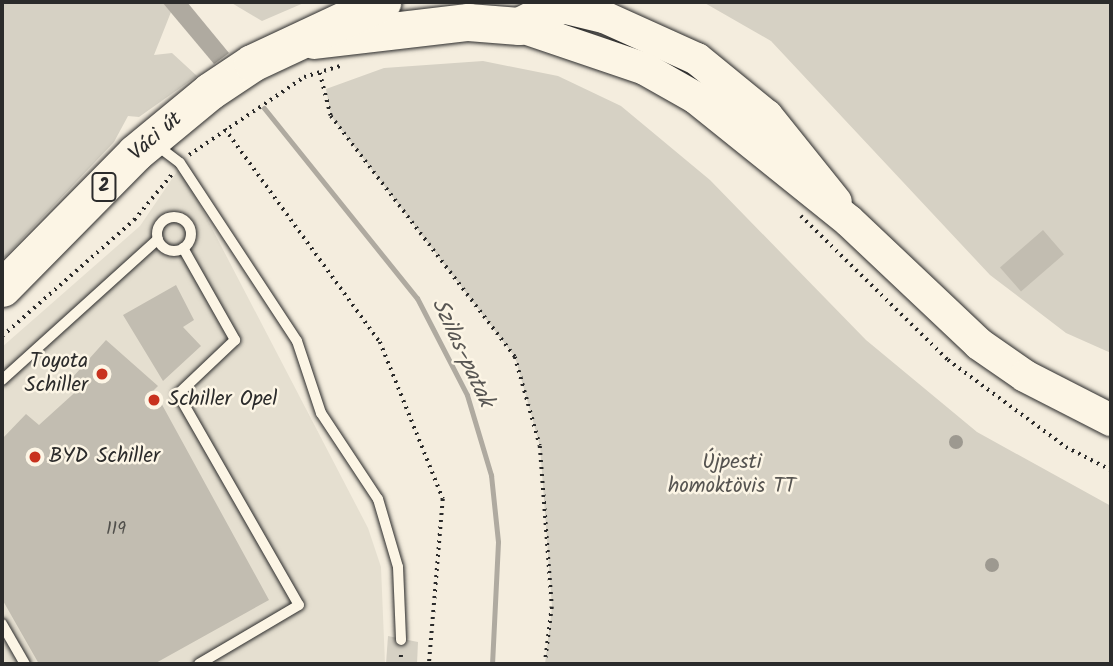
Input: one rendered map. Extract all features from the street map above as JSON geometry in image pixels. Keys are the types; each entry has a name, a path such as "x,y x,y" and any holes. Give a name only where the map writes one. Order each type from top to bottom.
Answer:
{"main road":[{"name":"Váci út","path":"2,288 150,139 210,92 252,63 299,42 360,7 382,2"},
{"path":"619,2 662,39 726,80 767,117 806,156 849,220"},
{"name":"Váci út","path":"299,42 468,22 550,7"},
{"path":"550,7 662,39"},
{"path":"550,7 585,45 696,98 849,220 979,344 1025,376 1111,420"},
{"path":"550,7 585,45"}],"lane":[{"path":"150,139 180,163 297,341 321,413 378,499 398,568 401,640"},
{"path":"2,380 158,239 161,223 177,217 191,233 184,248"},
{"path":"158,239 169,250 184,248"},
{"path":"184,248 236,340 178,394 299,605 199,664"},
{"path":"2,624 25,664"}],"path":[{"path":"2,336 134,220 180,163 235,121 278,93 320,73 345,65"},
{"path":"320,73 331,116 515,357 540,446 552,607 545,664"},
{"path":"225,129 380,342 443,499 429,664"},
{"path":"792,207 948,360 1066,447 1111,470"}],"shaded area":[{"path":"162,2 187,2 229,53 214,64"},
{"name":"Schiller Opel","path":"180,167 368,528 381,567 385,664 2,664 2,347 140,226"}],"green space":[{"path":"2,2 162,2 171,12 154,55 172,53 197,76 139,117 128,116 114,142 2,260"},
{"path":"230,2 306,2 262,21"},
{"path":"703,2 1111,2 1111,353 1066,333 990,275 771,41"},
{"name":"Újpesti homoktövis TT","path":"483,61 558,76 621,106 710,180 866,340 977,432 1111,506 1111,664 545,664 552,607 540,446 515,357 331,116 326,89 384,68"},
{"path":"388,636 418,642 417,664 386,664"}],"building":[{"path":"1043,230 1064,254 1021,292 1000,267"},
{"path":"176,285 194,320 183,327 201,346 163,381 123,315"},
{"path":"106,340 158,386 154,390 269,600 154,664 39,664 2,599 2,439 26,414 39,425 82,386 72,378"}],"waterway":[{"name":"Szilas-patak","path":"264,108 417,298 467,395 491,475 498,542 492,664"}],"place":[{"name":"Toyota Schiller","path":"102,374"},
{"name":"Schiller Opel","path":"154,400"},
{"name":"BYD Schiller","path":"35,457"}]}
